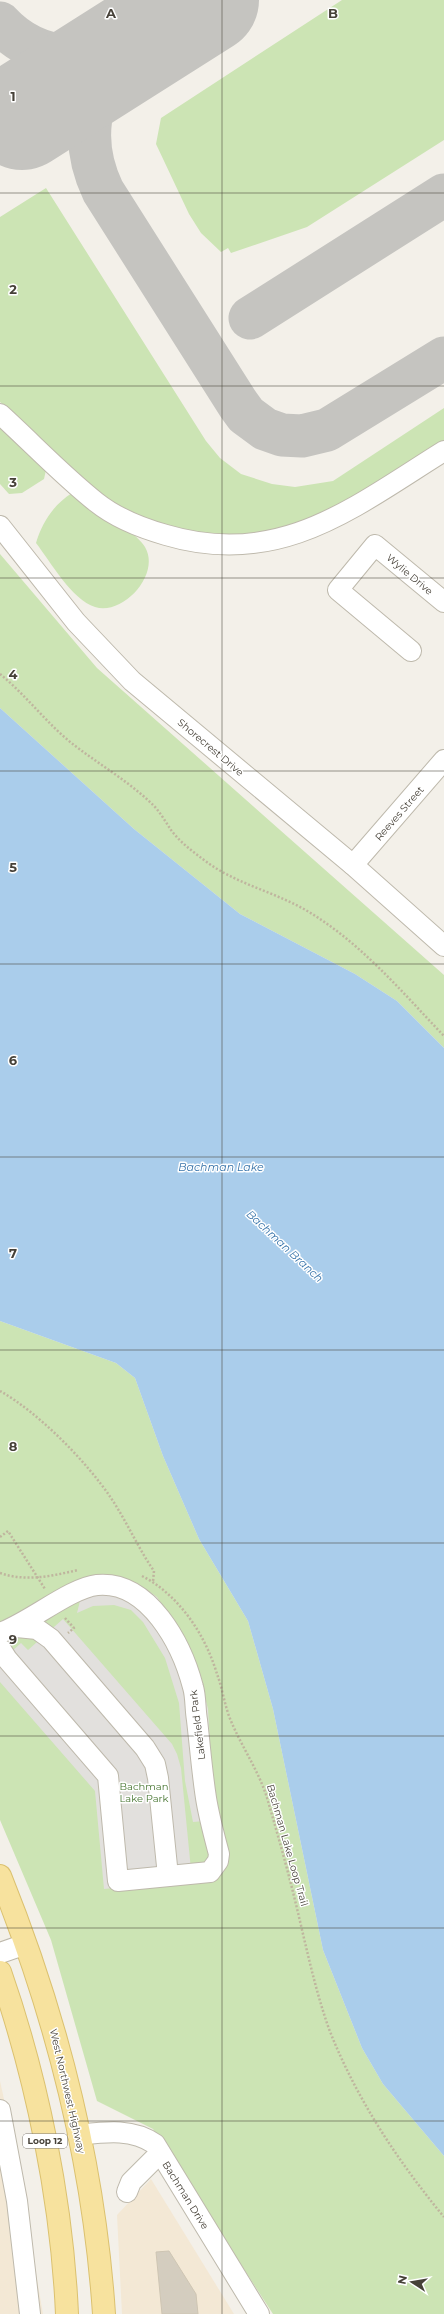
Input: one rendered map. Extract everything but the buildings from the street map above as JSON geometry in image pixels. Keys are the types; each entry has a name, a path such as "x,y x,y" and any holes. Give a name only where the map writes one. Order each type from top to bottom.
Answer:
{"main road":[{"name":"West Northwest Highway","path":"0,1876 26,1944 55,2035 78,2134 92,2207 104,2314"},
{"name":"Loop 12","path":"0,1972 20,2031 45,2141 60,2240 67,2314"}],"street":[{"path":"0,414 103,506 122,518 146,529 203,543 239,545 268,541 300,534 334,519 444,451"},
{"name":"Shorecrest Drive","path":"0,526 76,622 132,681 353,865 444,946"},
{"name":"Wylie Drive","path":"411,651 338,590 375,545 444,602"},
{"name":"Reeves Street","path":"353,865 444,760"},
{"name":"Lakefield Park","path":"9,1630 74,1593 95,1586 106,1585 118,1587 140,1598 160,1616 175,1642 193,1687 206,1799 219,1854 218,1861 210,1872 168,1876"},
{"path":"0,1648 108,1776 118,1880 168,1876 155,1764 145,1748 55,1645 37,1629 9,1630"},
{"path":"0,1953 26,1944"},
{"path":"0,2110 8,2202 30,2314"},
{"name":"Bachman Drive","path":"78,2134 109,2132 136,2134 154,2144 259,2314"},
{"path":"127,2192 138,2185 157,2165 162,2157"}],"path":[{"path":"0,674 29,700 73,744 142,794 154,805 185,844 205,861 226,874 284,898 330,925 353,942 444,1036"},
{"path":"0,1391 35,1416 90,1469 112,1498 140,1552 154,1571 152,1582"},
{"path":"0,1537 8,1531 55,1605 74,1628 55,1645"},
{"path":"0,1573 22,1578 37,1578 82,1569"},
{"name":"Bachman Lake Loop Trail","path":"136,1573 165,1590 178,1603 200,1636 217,1672 228,1714 238,1738 261,1782 299,1916 312,1977 329,2028 361,2098 398,2157 444,2217"}],"shaded area":[{"path":"115,1577 137,1583 157,1597 183,1638 198,1670 208,1709 213,1793 217,1820 193,1822 185,1781 179,1703 165,1658 143,1622 131,1610 114,1605 93,1606 77,1613 80,1601"},
{"path":"63,1619 172,1744 177,1754 181,1768 192,1880 104,1889 95,1791 0,1682 0,1662 21,1643 28,1650"},
{"path":"0,2081 12,2135 43,2314 0,2314"},
{"path":"151,2179 234,2314 122,2314 117,2215"}],"green space":[{"path":"342,0 444,0 444,140 307,227 231,253 228,248 221,252 201,233 189,214 156,144 161,118"},
{"path":"46,188 206,441 220,458 241,474 272,484 295,487 333,481 444,408 444,441 362,493 328,512 311,520 284,529 257,534 229,535 201,533 174,527 147,519 122,507 98,492 81,479 56,453 0,402 0,217"},
{"path":"0,426 46,470 44,479 22,493 9,494 0,484"},
{"path":"72,493 123,526 140,540 145,547 149,558 148,569 144,580 127,599 117,605 106,608 95,607 78,597 62,579 36,543 41,528 49,515 59,503"},
{"path":"0,554 97,668 444,975 444,1048 397,1001 355,974 240,914 134,829 0,708"},
{"name":"Bachman Lake Park","path":"0,1321 116,1363 135,1378 163,1456 199,1539 248,1621 273,1709 323,1950 362,2048 383,2084 444,2156 444,2314 273,2314 153,2129 97,2101 51,1940 0,1820"}],"water":[{"name":"Bachman Lake","path":"0,708 134,829 240,914 355,974 397,1001 444,1048 444,2156 383,2084 362,2048 323,1950 273,1709 248,1621 199,1539 163,1456 135,1378 116,1363 0,1321"}],"taxiway":[{"path":"210,0 133,49 111,71 101,87 94,103 90,138 96,174 103,191 238,404 246,415 265,429 282,435 302,436 327,430 444,358"},
{"path":"0,23 15,36 31,46 49,53 67,56 86,56 104,53 123,46 140,37"},
{"path":"250,318 444,195"}],"runway":[{"path":"22,116 205,0"}],"water label":[{"name":"Bachman Branch","path":"285,1246"}]}
